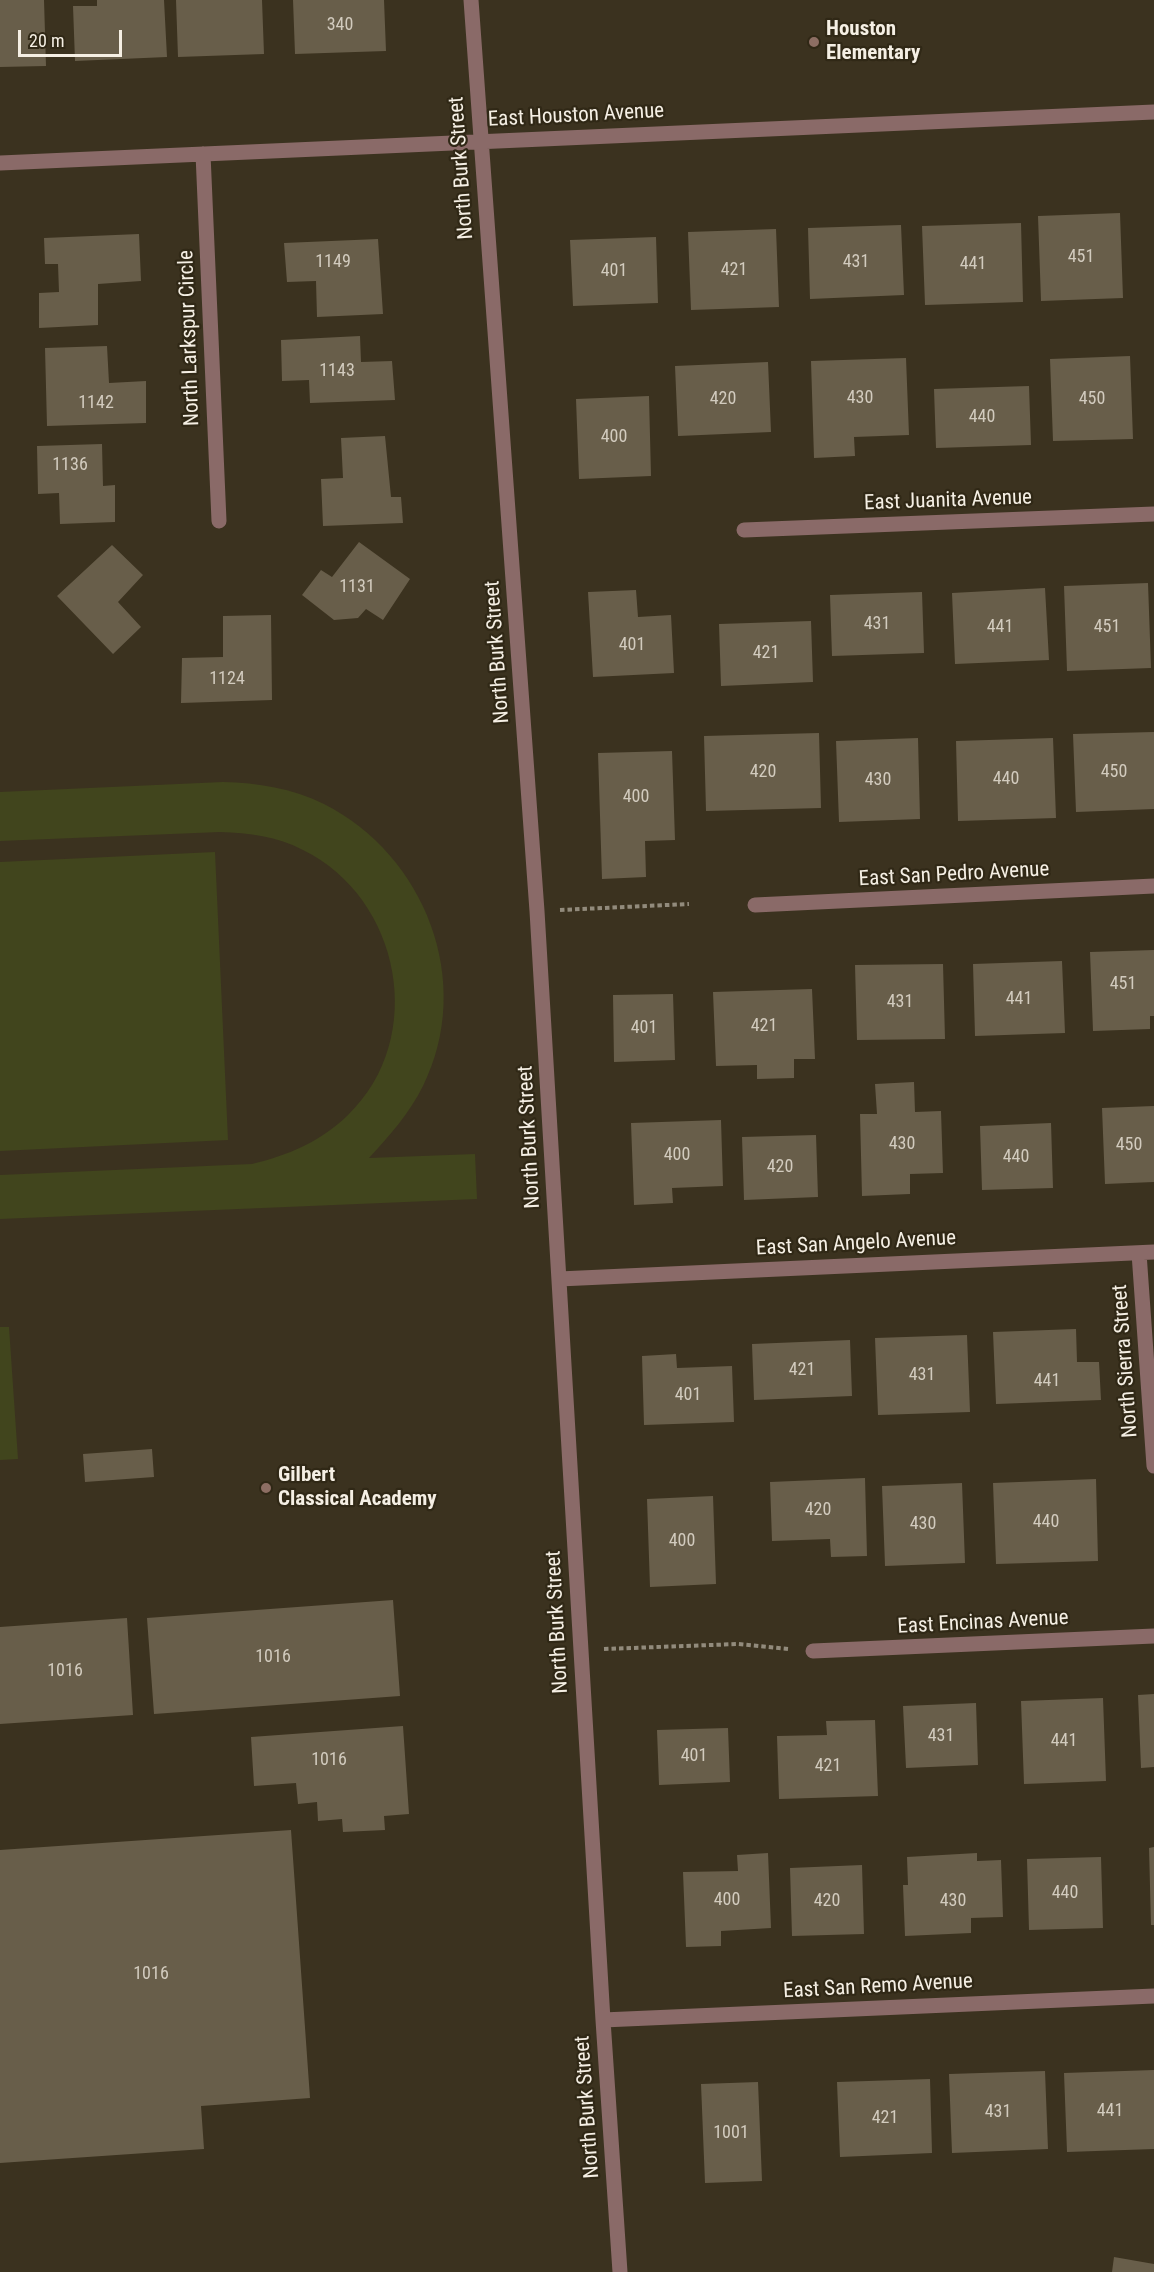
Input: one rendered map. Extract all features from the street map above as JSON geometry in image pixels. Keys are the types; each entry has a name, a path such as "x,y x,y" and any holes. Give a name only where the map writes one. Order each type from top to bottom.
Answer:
{"street":[{"name":"North Burk Street","path":"471,0 537,911 580,1650 621,2272"},
{"name":"East Houston Avenue","path":"0,163 1154,112"},
{"name":"North Larkspur Circle","path":"203,154 219,521"},
{"name":"East Juanita Avenue","path":"744,530 1154,514"},
{"name":"East San Pedro Avenue","path":"755,905 1154,886"},
{"name":"East San Angelo Avenue","path":"559,1279 1146,1252"},
{"name":"North Sierra Street","path":"1146,1252 1154,1466"},
{"name":"East Encinas Avenue","path":"813,1652 1154,1636"},
{"name":"East San Remo Avenue","path":"603,2019 1154,1996"}],"path":[{"path":"537,911 689,904"},
{"path":"580,1650 738,1644 813,1652"}],"green space":[{"path":"223,782 275,787 324,804 359,826 389,855 413,888 431,925 441,965 444,1005 438,1046 423,1086 412,1106 369,1158 475,1154 477,1199 0,1219 0,1175 252,1164 291,1152 326,1133 348,1115 373,1083 388,1048 395,1010 392,972 381,935 363,901 336,872 303,850 283,841 263,836 220,832 0,841 0,792"},
{"path":"215,852 228,1140 0,1151 0,862"},
{"path":"0,1327 9,1327 18,1459 0,1460"}],"building":[{"path":"0,0 44,0 46,66 0,67"},
{"path":"97,0 164,0 167,57 75,61 73,6 97,6"},
{"path":"176,0 262,0 264,54 178,57"},
{"path":"293,0 384,0 386,51 295,54"},
{"path":"1120,213 1123,298 1041,301 1038,216"},
{"path":"1021,223 1023,302 925,305 922,226"},
{"path":"901,225 904,295 810,299 808,228"},
{"path":"776,229 779,307 691,310 688,232"},
{"path":"139,234 141,281 98,284 98,325 39,328 39,293 59,292 58,264 45,264 44,238"},
{"path":"656,237 658,303 573,306 570,240"},
{"path":"378,239 383,314 317,317 316,281 287,282 284,243"},
{"path":"360,336 361,362 392,361 395,400 310,403 309,380 282,381 281,340"},
{"path":"107,346 109,383 146,381 146,423 47,426 45,348"},
{"path":"1130,356 1133,439 1053,441 1050,359"},
{"path":"906,358 909,435 854,437 855,456 814,458 811,361"},
{"path":"768,362 771,432 678,436 675,366"},
{"path":"1029,386 1031,445 936,448 934,389"},
{"path":"649,396 651,476 579,479 576,399"},
{"path":"385,436 391,497 401,497 403,523 323,526 321,479 343,478 341,438"},
{"path":"102,444 103,486 115,485 115,522 60,524 59,493 38,494 37,446"},
{"path":"359,542 410,579 383,620 366,609 358,618 334,620 302,595 321,570 332,577"},
{"path":"112,545 143,575 118,602 141,627 113,654 57,596"},
{"path":"1148,583 1151,668 1067,671 1064,586"},
{"path":"1045,588 1049,660 955,664 952,593"},
{"path":"636,590 638,617 671,615 674,673 593,677 588,592"},
{"path":"922,592 924,653 832,656 830,595"},
{"path":"271,615 272,700 181,703 182,658 223,657 223,616"},
{"path":"811,621 813,682 721,686 719,624"},
{"path":"1154,732 1154,809 1076,812 1073,734"},
{"path":"819,733 821,808 706,811 704,736"},
{"path":"918,738 920,819 839,822 836,741"},
{"path":"1053,738 1056,818 958,821 956,741"},
{"path":"672,751 675,840 645,841 646,877 602,879 598,753"},
{"path":"1154,950 1154,1016 1150,1016 1150,1029 1093,1031 1090,952"},
{"path":"1062,961 1065,1033 975,1036 973,964"},
{"path":"943,964 945,1039 857,1040 855,965"},
{"path":"812,989 815,1059 794,1059 794,1078 757,1079 757,1065 716,1066 713,992"},
{"path":"673,994 675,1060 614,1062 613,995"},
{"path":"914,1082 915,1112 941,1111 943,1173 910,1174 910,1194 862,1196 860,1114 877,1114 875,1084"},
{"path":"1154,1106 1154,1182 1105,1184 1102,1108"},
{"path":"721,1120 723,1186 672,1188 673,1203 634,1205 631,1123"},
{"path":"1051,1123 1053,1188 982,1190 980,1126"},
{"path":"816,1135 818,1197 744,1200 742,1137"},
{"path":"1076,1329 1077,1362 1099,1362 1101,1400 996,1404 993,1332"},
{"path":"967,1335 970,1412 878,1415 875,1338"},
{"path":"850,1340 852,1396 754,1400 752,1344"},
{"path":"676,1354 677,1368 732,1366 734,1422 644,1425 642,1356"},
{"path":"152,1449 154,1477 85,1482 83,1454"},
{"path":"865,1478 867,1556 831,1557 830,1539 772,1541 770,1482"},
{"path":"1096,1479 1098,1561 996,1564 993,1483"},
{"path":"962,1483 965,1563 885,1566 882,1486"},
{"path":"713,1496 716,1584 650,1587 647,1499"},
{"path":"393,1600 400,1696 154,1714 147,1618"},
{"path":"127,1618 133,1715 0,1724 0,1627"},
{"path":"1154,1694 1154,1767 1141,1768 1138,1695"},
{"path":"1103,1698 1106,1781 1024,1784 1021,1701"},
{"path":"976,1703 978,1765 906,1768 903,1706"},
{"path":"875,1720 878,1796 779,1799 777,1736 827,1735 826,1721"},
{"path":"403,1726 409,1814 384,1816 385,1830 343,1832 342,1819 318,1821 317,1802 298,1804 296,1783 254,1786 251,1737"},
{"path":"728,1728 730,1782 659,1785 657,1730"},
{"path":"291,1830 310,2098 201,2106 204,2149 0,2163 0,1850"},
{"path":"1154,1847 1154,1925 1151,1925 1149,1848"},
{"path":"768,1853 771,1928 721,1931 721,1946 686,1947 683,1872 738,1871 737,1855"},
{"path":"977,1853 977,1861 1001,1860 1003,1917 971,1918 971,1933 905,1936 903,1885 908,1885 907,1857"},
{"path":"1101,1857 1103,1928 1029,1930 1027,1859"},
{"path":"862,1865 864,1934 792,1936 790,1868"},
{"path":"1154,2070 1154,2149 1067,2152 1064,2073"},
{"path":"1045,2071 1048,2149 952,2153 949,2074"},
{"path":"930,2079 932,2153 840,2157 837,2082"},
{"path":"758,2082 762,2181 705,2183 701,2084"},
{"path":"1114,2257 1154,2264 1154,2272 1112,2272"}],"place":[{"name":"Houston Elementary","path":"814,42"},
{"name":"Gilbert Classical Academy","path":"266,1488"}]}
